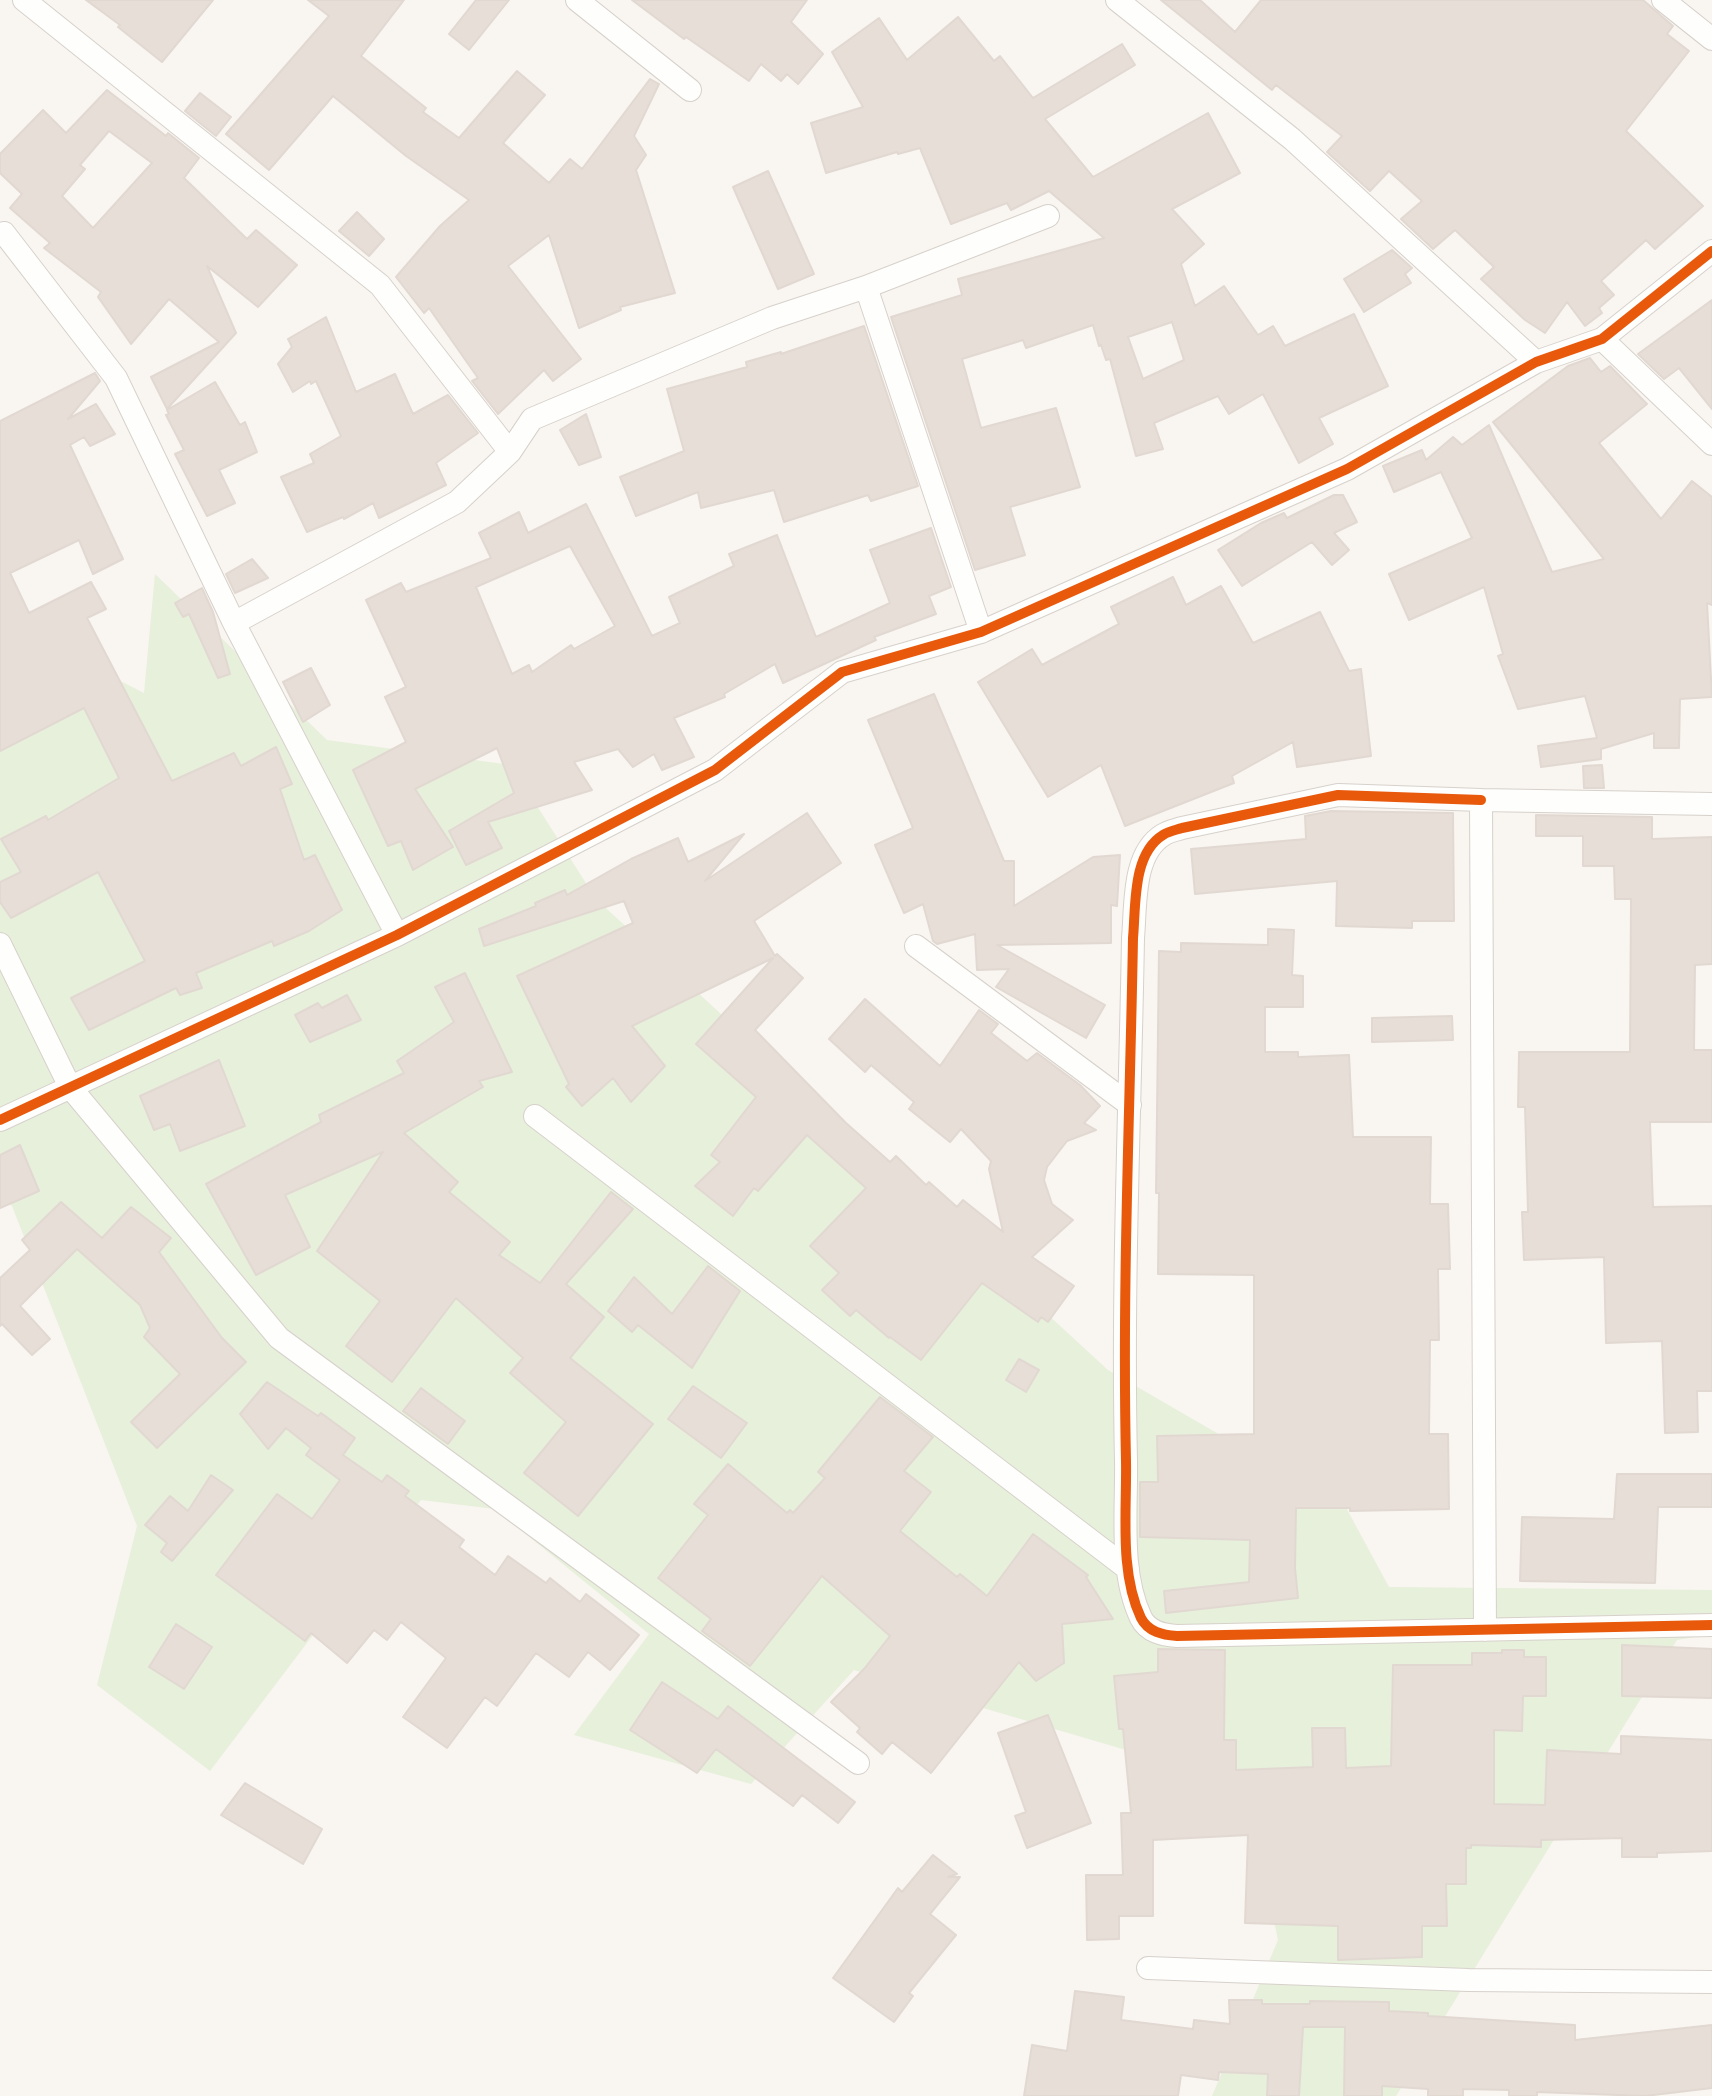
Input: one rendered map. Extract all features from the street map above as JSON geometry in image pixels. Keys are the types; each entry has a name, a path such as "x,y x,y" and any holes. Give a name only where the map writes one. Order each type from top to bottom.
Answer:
{"street":[{"path":"24,0 380,285 510,452"},
{"path":"577,0 690,90"},
{"path":"1117,0 1292,139 1536,362"},
{"path":"1663,0 1712,39"},
{"path":"234,623 457,502 510,452 532,419 772,318 866,287 1048,216"},
{"path":"4,233 116,378 234,623 397,935"},
{"path":"0,1120 397,935 715,770 842,672 981,632 1347,469 1536,362 1602,339 1712,251"},
{"path":"866,287 981,632"},
{"path":"1602,339 1712,444"},
{"path":"1712,804 1338,795 1162,835 1150,849 1140,870 1133,938 1125,1403 1128,1569 1143,1622 1161,1635 1712,1625"},
{"path":"1481,800 1485,1630"},
{"path":"0,944 70,1087 279,1338 858,1763"},
{"path":"916,946 1130,1105"},
{"path":"535,1116 1128,1569"},
{"path":"1148,1968 1468,1980 1712,1982"}],"green space":[{"path":"155,574 327,740 511,765 596,899 1108,1370 1222,1436 1337,1491 1389,1587 1712,1590 1712,1634 1677,1640 1396,2096 1212,2096 1278,1940 1245,1785 854,1670 751,1784 574,1735 649,1634 495,1509 421,1500 210,1771 97,1685 137,1526 12,1206 0,1198 0,602 22,631 144,693"}],"building":[{"path":"86,0 213,0 162,62"},
{"path":"308,0 404,0 361,56 426,108 423,112 459,138 517,71 545,95 503,143 549,183 570,159 582,169 650,79 659,84 634,136 646,155 636,170 675,293 620,307 621,310 579,328 549,235 508,266 581,359 553,381 544,370 498,414 472,381 478,378 429,308 424,313 396,277 440,226 469,200 406,156 333,96 269,170 226,134 329,16"},
{"path":"476,0 509,0 469,50 449,34"},
{"path":"632,0 807,0 791,22 823,54 798,84 787,74 781,81 761,64 749,81 686,37 684,39"},
{"path":"1161,0 1200,0 1235,32 1261,0 1643,0 1673,26 1667,34 1689,51 1626,131 1703,206 1655,249 1646,240 1601,281 1614,295 1599,308 1602,313 1585,326 1567,302 1545,333 1525,320 1481,279 1494,267 1455,230 1433,249 1401,219 1422,201 1389,171 1370,191 1327,152 1342,136 1276,85 1272,90"},
{"path":"958,17 994,61 1000,56 1033,98 1122,44 1135,65 1045,119 1093,177 1208,113 1240,173 1172,209 1204,244 1181,264 1195,306 1224,286 1258,335 1273,326 1285,346 1354,314 1388,386 1319,418 1333,444 1299,463 1263,394 1229,414 1218,396 1154,423 1163,449 1136,456 1110,359 1106,360 1099,346 1093,325 1026,348 1023,340 962,359 981,428 1056,408 1080,487 1010,507 1025,555 975,570 891,317 962,295 958,279 1104,238 1049,191 1011,210 1007,203 951,224 920,148 826,173 811,123 863,107 832,52 879,18 907,60","holes":["1172,322 1184,360 1143,379 1128,337"]},
{"path":"107,90 199,158 184,178 247,239 256,230 297,265 258,307 207,266 236,333 167,409 151,377 219,342 169,299 131,344 98,297 101,292 44,248 50,243 10,208 22,194 0,173 0,154 43,110 66,133","holes":["109,131 152,163 93,228 62,196 85,169 80,165"]},
{"path":"200,93 231,117 216,136 185,111"},
{"path":"768,171 814,274 778,289 733,187"},
{"path":"357,212 384,239 369,256 339,231"},
{"path":"1392,250 1412,268 1405,274 1411,283 1364,312 1344,279"},
{"path":"1712,300 1712,409 1679,368 1664,379 1638,354"},
{"path":"326,317 356,392 395,374 413,414 448,395 478,433 436,463 446,485 379,518 373,503 344,519 307,532 281,477 314,463 310,454 341,436 316,381 311,384 310,381 293,392 278,364 292,347 288,339"},
{"path":"864,326 918,486 871,501 868,495 784,522 774,490 701,508 698,492 636,516 620,477 684,451 667,389 747,367 746,362 781,354"},
{"path":"1590,358 1601,372 1610,366 1647,404 1599,443 1661,519 1692,481 1712,497 1712,605 1707,603 1712,697 1680,699 1679,748 1654,748 1654,733 1601,749 1601,759 1541,767 1538,746 1597,738 1585,696 1518,709 1498,656 1503,654 1484,587 1409,620 1389,574 1472,538 1441,472 1394,492 1383,466 1422,450 1426,460 1453,437 1462,445 1489,425 1552,572 1604,559 1493,422 1568,366"},
{"path":"95,373 100,381 68,419 96,404 115,434 90,446 84,437 70,445 123,559 93,574 79,540 10,573 29,613 91,582 106,609 87,618 172,781 234,753 241,766 276,747 292,784 280,789 304,860 315,855 342,910 309,931 274,946 272,941 196,973 202,988 180,995 176,988 89,1030 71,998 145,961 98,872 11,918 0,902 0,882 21,872 1,839 46,816 48,820 119,778 84,708 0,751 0,421"},
{"path":"215,382 240,425 245,422 257,452 219,470 235,503 207,516 175,454 184,450 166,415 169,414 167,410"},
{"path":"586,414 601,457 579,465 560,430"},
{"path":"1334,495 1343,495 1357,522 1334,533 1349,550 1332,565 1312,542 1242,586 1218,550 1261,523 1284,513 1287,518"},
{"path":"586,504 652,636 680,623 669,597 734,566 729,554 777,535 816,637 890,603 870,550 931,528 951,587 929,596 936,614 874,637 876,640 783,683 775,664 724,694 725,697 674,718 694,757 662,770 654,754 633,767 618,749 574,762 592,790 488,822 502,848 466,865 449,831 514,793 497,748 415,789 453,847 413,870 401,841 388,846 353,770 406,742 385,697 406,687 366,600 401,583 406,592 491,558 479,533 519,512 528,533","holes":["570,546 615,626 574,649 571,645 532,672 529,665 512,674 476,587"]},
{"path":"252,559 268,578 235,593 226,574"},
{"path":"1173,577 1186,605 1221,586 1253,643 1320,612 1349,671 1361,669 1371,756 1297,767 1293,742 1232,776 1234,783 1125,826 1101,765 1048,797 978,682 1032,649 1042,665 1119,624 1111,607"},
{"path":"202,588 213,612 230,674 218,678 189,614 183,617 175,603"},
{"path":"311,668 330,705 303,722 283,682"},
{"path":"934,694 1004,861 1014,861 1014,906 1093,857 1120,855 1117,906 1111,905 1111,943 997,945 1105,1005 1086,1038 996,987 1009,969 977,970 975,934 937,944 933,941 923,904 904,913 875,845 913,828 868,720"},
{"path":"1602,765 1604,788 1584,788 1583,766"},
{"path":"1331,811 1453,813 1454,921 1412,921 1412,928 1336,926 1337,881 1195,894 1191,849 1306,839 1305,816"},
{"path":"807,813 841,863 754,921 775,956 777,954 803,978 755,1030 846,1123 890,1162 896,1156 926,1185 929,1182 957,1207 963,1200 1003,1232 989,1169 991,1161 961,1129 950,1142 909,1109 914,1102 871,1065 865,1072 829,1039 865,999 940,1066 979,1010 998,1024 991,1033 1027,1061 1037,1053 1080,1085 1100,1106 1084,1123 1096,1130 1067,1141 1047,1167 1044,1180 1052,1204 1073,1220 1032,1257 1074,1286 1048,1322 1041,1317 1038,1322 982,1283 921,1360 856,1310 850,1316 822,1290 839,1273 810,1246 866,1188 807,1135 758,1191 754,1188 733,1216 695,1186 720,1162 711,1155 756,1097 696,1044 773,958 632,1026 665,1066 631,1102 613,1078 582,1106 566,1087 569,1084 517,976 633,923 624,901 484,946 479,929 536,906 535,903 565,890 567,895 631,859 678,838 688,862 744,834 705,881"},
{"path":"1536,815 1652,817 1652,839 1712,837 1712,964 1695,965 1694,1050 1712,1050 1712,1122 1650,1122 1653,1207 1712,1206 1712,1391 1697,1391 1698,1432 1665,1433 1662,1341 1606,1343 1604,1257 1524,1260 1522,1212 1528,1212 1525,1107 1518,1107 1519,1052 1630,1052 1631,899 1615,899 1614,866 1583,866 1583,836 1536,836"},
{"path":"1268,929 1294,930 1292,975 1303,976 1303,1007 1265,1007 1265,1052 1298,1052 1298,1057 1349,1055 1353,1137 1431,1137 1430,1204 1448,1204 1450,1269 1438,1269 1439,1340 1430,1340 1429,1434 1448,1434 1449,1509 1350,1511 1350,1508 1296,1508 1298,1598 1166,1613 1164,1591 1249,1582 1250,1540 1140,1537 1140,1482 1158,1482 1157,1436 1254,1434 1254,1275 1158,1274 1159,951 1181,952 1181,943 1268,945"},
{"path":"465,973 512,1072 479,1081 483,1087 404,1133 458,1182 449,1192 510,1242 499,1255 540,1283 611,1192 633,1209 566,1284 604,1317 570,1358 653,1424 578,1516 524,1473 566,1422 510,1373 523,1358 456,1298 392,1382 346,1346 380,1301 317,1251 383,1152 285,1195 310,1247 256,1275 206,1184 321,1122 319,1115 404,1073 397,1061 454,1022 435,987"},
{"path":"347,995 361,1020 310,1042 295,1015 318,1003 322,1008"},
{"path":"1452,1016 1453,1040 1372,1042 1372,1018"},
{"path":"219,1060 245,1126 180,1151 170,1124 154,1130 140,1096"},
{"path":"20,1145 39,1191 0,1208 0,1155"},
{"path":"61,1202 102,1238 131,1207 171,1238 159,1252 222,1338 246,1362 157,1448 131,1422 180,1374 144,1337 150,1328 140,1305 77,1249 20,1306 50,1339 32,1355 2,1324 0,1326 0,1278 30,1250 22,1240"},
{"path":"708,1266 740,1291 692,1368 638,1325 632,1332 608,1311 634,1277 672,1314"},
{"path":"1019,1359 1039,1370 1026,1392 1006,1380"},
{"path":"267,1382 318,1416 321,1413 355,1438 343,1455 382,1482 387,1475 409,1491 405,1496 464,1540 459,1547 495,1575 508,1556 546,1583 550,1578 580,1602 586,1594 639,1635 610,1670 588,1652 569,1677 536,1653 497,1706 485,1697 447,1748 403,1717 446,1658 401,1622 387,1640 374,1630 347,1663 311,1633 305,1641 216,1575 277,1494 312,1519 340,1480 306,1455 311,1448 286,1428 268,1449 240,1414"},
{"path":"693,1386 747,1423 721,1458 668,1419"},
{"path":"421,1388 465,1421 448,1444 403,1411"},
{"path":"880,1397 933,1437 904,1471 931,1492 900,1531 957,1577 960,1574 987,1596 1033,1534 1088,1575 1086,1577 1113,1619 1062,1624 1064,1663 1036,1681 1019,1662 931,1773 892,1742 882,1754 857,1732 860,1728 831,1702 864,1669 890,1636 822,1576 750,1666 702,1631 711,1619 658,1578 708,1515 694,1504 728,1464 787,1513 790,1510 793,1513 825,1478 818,1472"},
{"path":"1617,1474 1712,1474 1712,1507 1658,1507 1655,1583 1520,1581 1522,1517 1614,1519"},
{"path":"211,1475 233,1490 172,1561 161,1552 167,1543 145,1525 170,1496 188,1511"},
{"path":"176,1624 212,1647 184,1689 149,1667"},
{"path":"1622,1645 1712,1649 1712,1698 1622,1696"},
{"path":"1158,1649 1225,1650 1224,1740 1236,1740 1236,1770 1313,1767 1312,1728 1345,1728 1346,1768 1391,1766 1393,1665 1472,1665 1472,1653 1502,1653 1502,1650 1524,1650 1524,1657 1546,1657 1546,1696 1523,1696 1522,1731 1494,1730 1494,1804 1545,1805 1547,1750 1621,1754 1621,1736 1712,1740 1712,1851 1622,1857 1622,1838 1541,1840 1541,1847 1471,1845 1471,1848 1466,1848 1466,1884 1446,1884 1447,1926 1422,1926 1422,1957 1338,1960 1338,1926 1245,1923 1248,1835 1153,1840 1153,1916 1119,1916 1119,1939 1087,1940 1086,1875 1123,1875 1121,1813 1131,1813 1123,1729 1119,1729 1114,1676 1158,1672"},
{"path":"662,1682 718,1719 728,1706 855,1802 838,1823 802,1795 793,1806 716,1749 697,1773 630,1730"},
{"path":"1048,1715 1091,1823 1027,1848 1015,1816 1026,1812 998,1733"},
{"path":"245,1783 322,1829 303,1864 221,1815"},
{"path":"933,1855 957,1874 948,1877 960,1877 930,1914 956,1935 909,1993 913,1996 894,2022 833,1978 898,1888 902,1892"},
{"path":"1075,1991 1124,1997 1121,2020 1193,2029 1194,2020 1230,2024 1229,2000 1262,2000 1262,2004 1389,2002 1389,2011 1428,2013 1428,2016 1575,2025 1575,2040 1712,2025 1712,2088 1645,2096 1537,2092 1537,2096 1509,2096 1509,2090 1463,2089 1463,2096 1428,2096 1428,2089 1382,2086 1382,2096 1344,2096 1345,2027 1303,2027 1299,2096 1267,2096 1268,2074 1219,2072 1218,2080 1181,2075 1178,2096 1024,2096 1032,2045 1067,2051"}],"cycle path":[{"path":"0,1120 397,935 715,770 842,672 981,632 1347,469 1536,362 1602,339 1712,251"},
{"path":"1481,800 1338,795 1172,831 1153,844 1146,855 1138,882 1133,938 1126,1265 1126,1541 1134,1600 1148,1627 1161,1634 1177,1636 1712,1625"}]}
